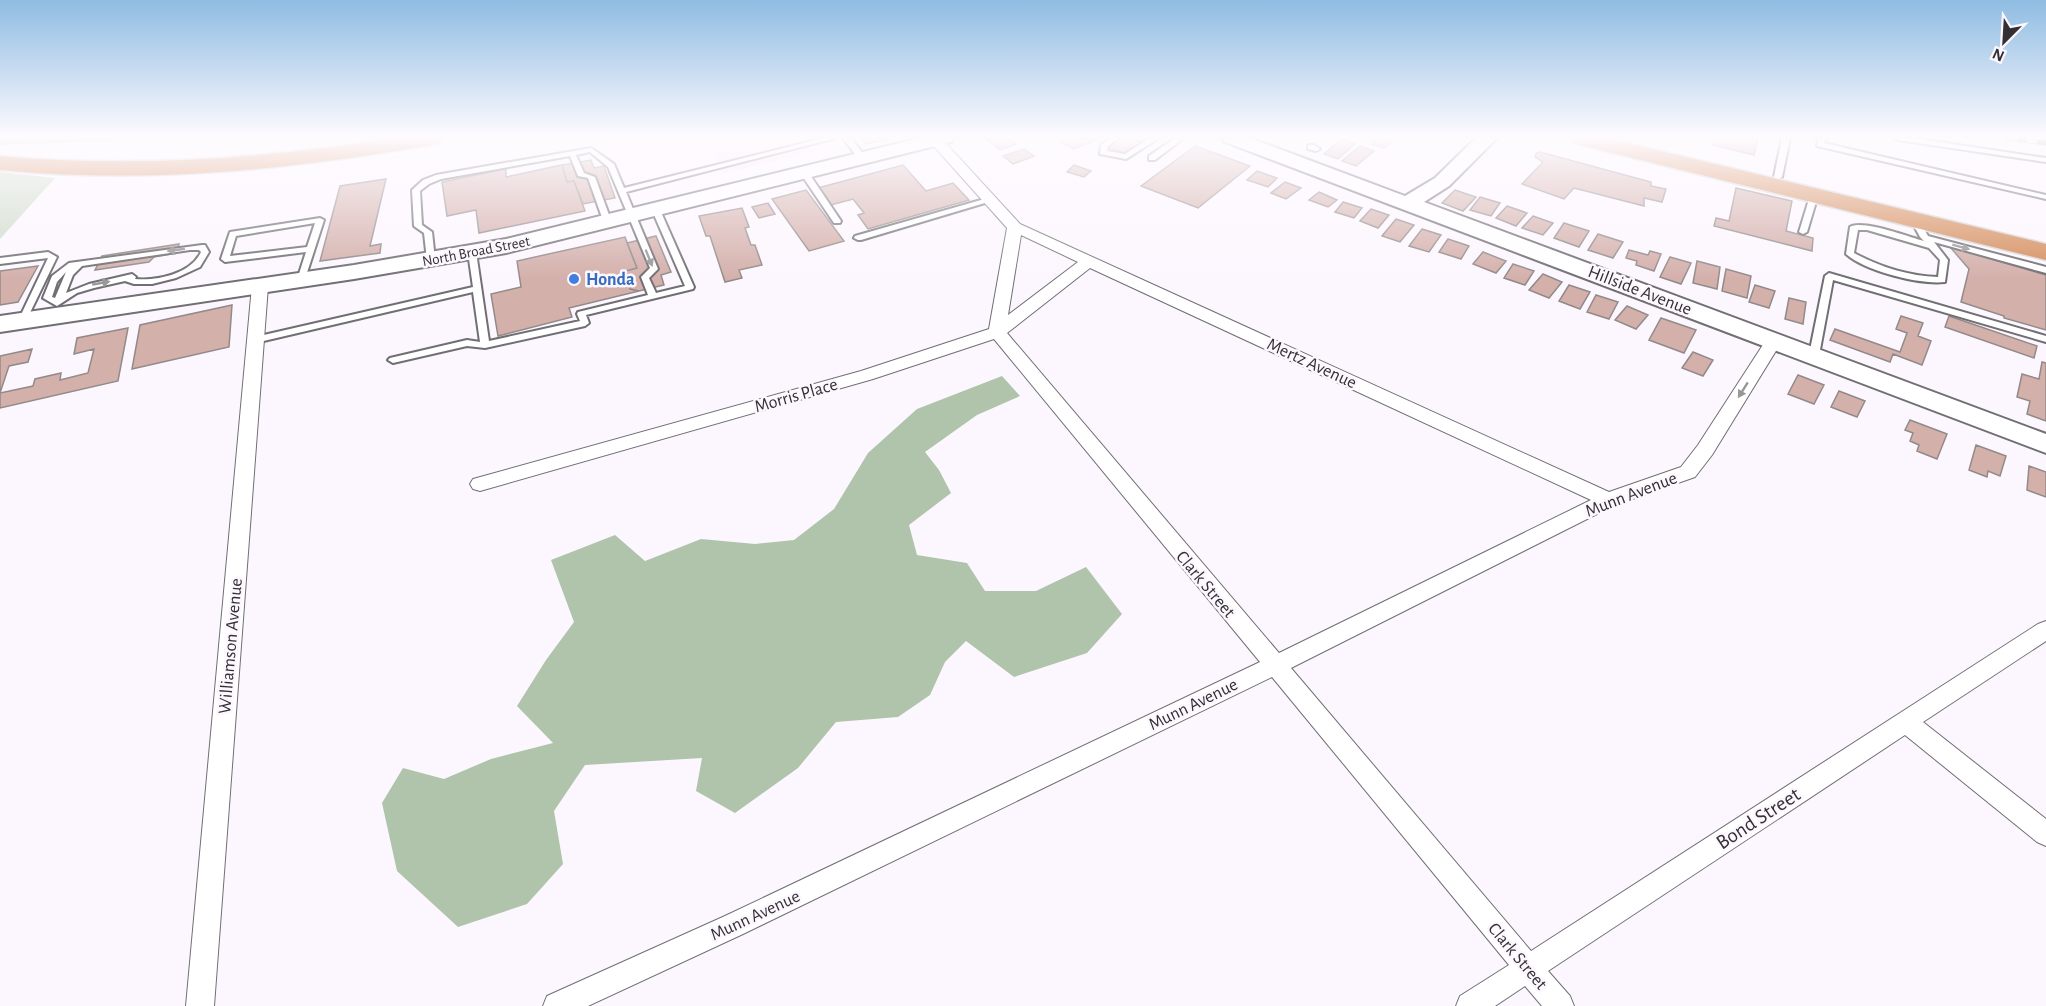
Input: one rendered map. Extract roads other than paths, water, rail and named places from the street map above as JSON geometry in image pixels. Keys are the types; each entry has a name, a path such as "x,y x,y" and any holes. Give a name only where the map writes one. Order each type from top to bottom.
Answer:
{"highway":[{"path":"1773,185 1814,195 1920,228 2046,252"},
{"path":"1811,185 2046,242"}],"main road":[{"name":"North Broad Street","path":"11,322 53,310 260,286 431,260 608,223 760,185"},
{"name":"Hillside Avenue","path":"1359,185 2046,444"},
{"path":"1408,203 1437,185"}],"street":[{"path":"978,185 1015,227 997,332"},
{"name":"Mertz Avenue","path":"1015,227 1608,500"},
{"name":"Morris Place","path":"480,484 867,375 997,332 1090,260"},
{"name":"Williamson Avenue","path":"200,1006 260,286"},
{"name":"Clark Street","path":"997,332 1560,1006"},
{"name":"Munn Avenue","path":"557,1006 734,925 1274,665 1608,500 1688,472 1706,450 1774,341"},
{"name":"Bond Street","path":"1470,1006 2046,630"},
{"path":"1906,722 2046,834"}],"lane":[{"path":"422,185 416,190 418,226 428,232 431,260"},
{"path":"594,185 608,223"},
{"path":"619,185 654,269 645,277 653,296"},
{"path":"622,191 646,185"},
{"path":"812,185 837,221"},
{"path":"1995,185 2046,197"},
{"path":"1803,232 1814,195"},
{"path":"858,238 991,200"},
{"path":"393,360 466,343 485,345 585,323 581,314 690,287 656,210"},
{"path":"302,280 320,220 233,234 225,260 311,249"},
{"path":"1920,228 1944,260 1942,280 1925,280 1861,261 1850,254 1854,227 1867,228 1933,246"},
{"path":"1920,228 2046,270"},
{"path":"202,247 205,252 200,263 93,284 64,296 53,310 69,274 81,264 202,247"},
{"path":"472,252 485,345"},
{"path":"0,261 52,255 11,322"},
{"path":"1814,355 1829,276 1902,300 1983,319 2046,339"},
{"path":"255,340 476,289"}],"place":[{"name":"Honda","path":"574,279"}]}
